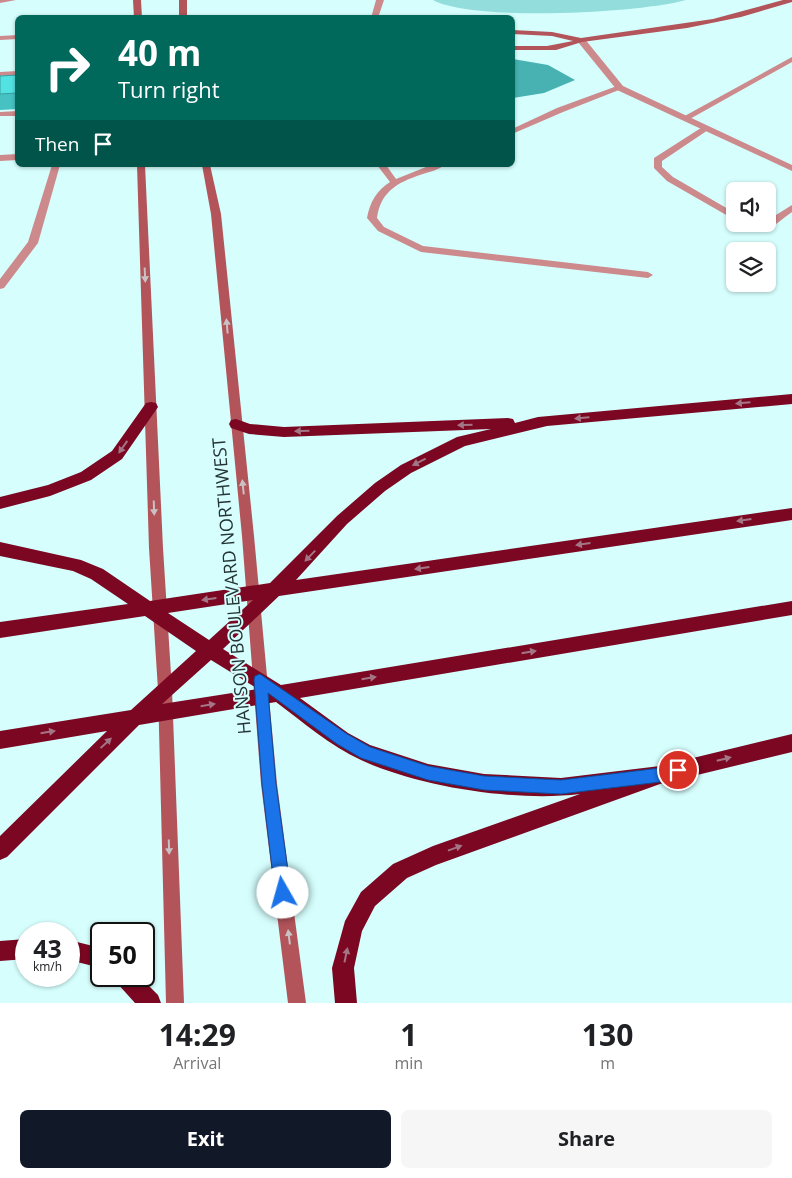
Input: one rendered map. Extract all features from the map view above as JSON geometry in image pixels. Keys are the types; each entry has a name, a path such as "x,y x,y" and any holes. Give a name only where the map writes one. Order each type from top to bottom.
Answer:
{"highway":[{"path":"236,424 249,429 284,432 548,421 792,399"},
{"path":"0,503 50,490 93,472 117,455 151,407"},
{"path":"0,850 108,742 254,610 342,520 380,487 406,468 462,440 548,421"},
{"path":"0,630 792,514"},
{"path":"0,549 75,565 97,574 209,650 260,680 342,739 366,753 428,773 484,783 561,787 660,775"},
{"path":"0,740 792,608"},
{"path":"346,1003 343,968 352,928 368,899 400,872 433,856 660,775 792,743"},
{"path":"0,951 15,950"},
{"path":"135,987 150,1003"}],"main road":[{"path":"137,0 138,15"},
{"path":"183,0 183,15"},
{"path":"515,32 552,34 580,40 687,27 721,20 790,0"},
{"path":"515,48 553,49 566,47 580,40"},
{"path":"141,167 156,548 165,690 175,1003"},
{"name":"HANSON BOULEVARD NORTHWEST","path":"206,167 216,214 248,536 269,784 297,1003"}],"street":[{"path":"0,1 12,0"},
{"path":"375,15 377,2"},
{"path":"0,38 15,37"},
{"path":"580,40 620,88 792,168"},
{"path":"685,118 792,59"},
{"path":"0,74 15,73"},
{"path":"515,131 560,110 620,88"},
{"path":"0,114 15,113"},
{"path":"0,120 15,120"},
{"path":"706,128 658,160 658,168 670,179 726,212"},
{"path":"0,158 15,157"},
{"path":"0,286 33,243 55,167"},
{"path":"383,167 394,182"},
{"path":"435,167 394,182 376,200 372,208 372,218 381,229 422,249 648,275"},
{"path":"776,219 792,208"}],"shaded area":[{"path":"433,0 686,0 664,5 596,12 518,13 453,7"},
{"path":"515,59 548,65 575,80 544,93 515,98"}],"building":[{"path":"15,75 15,93 0,94 0,76"}],"route":[{"path":"283,893 269,784 260,680 342,739 366,753 428,773 484,783 561,787 660,775 678,770"}]}
